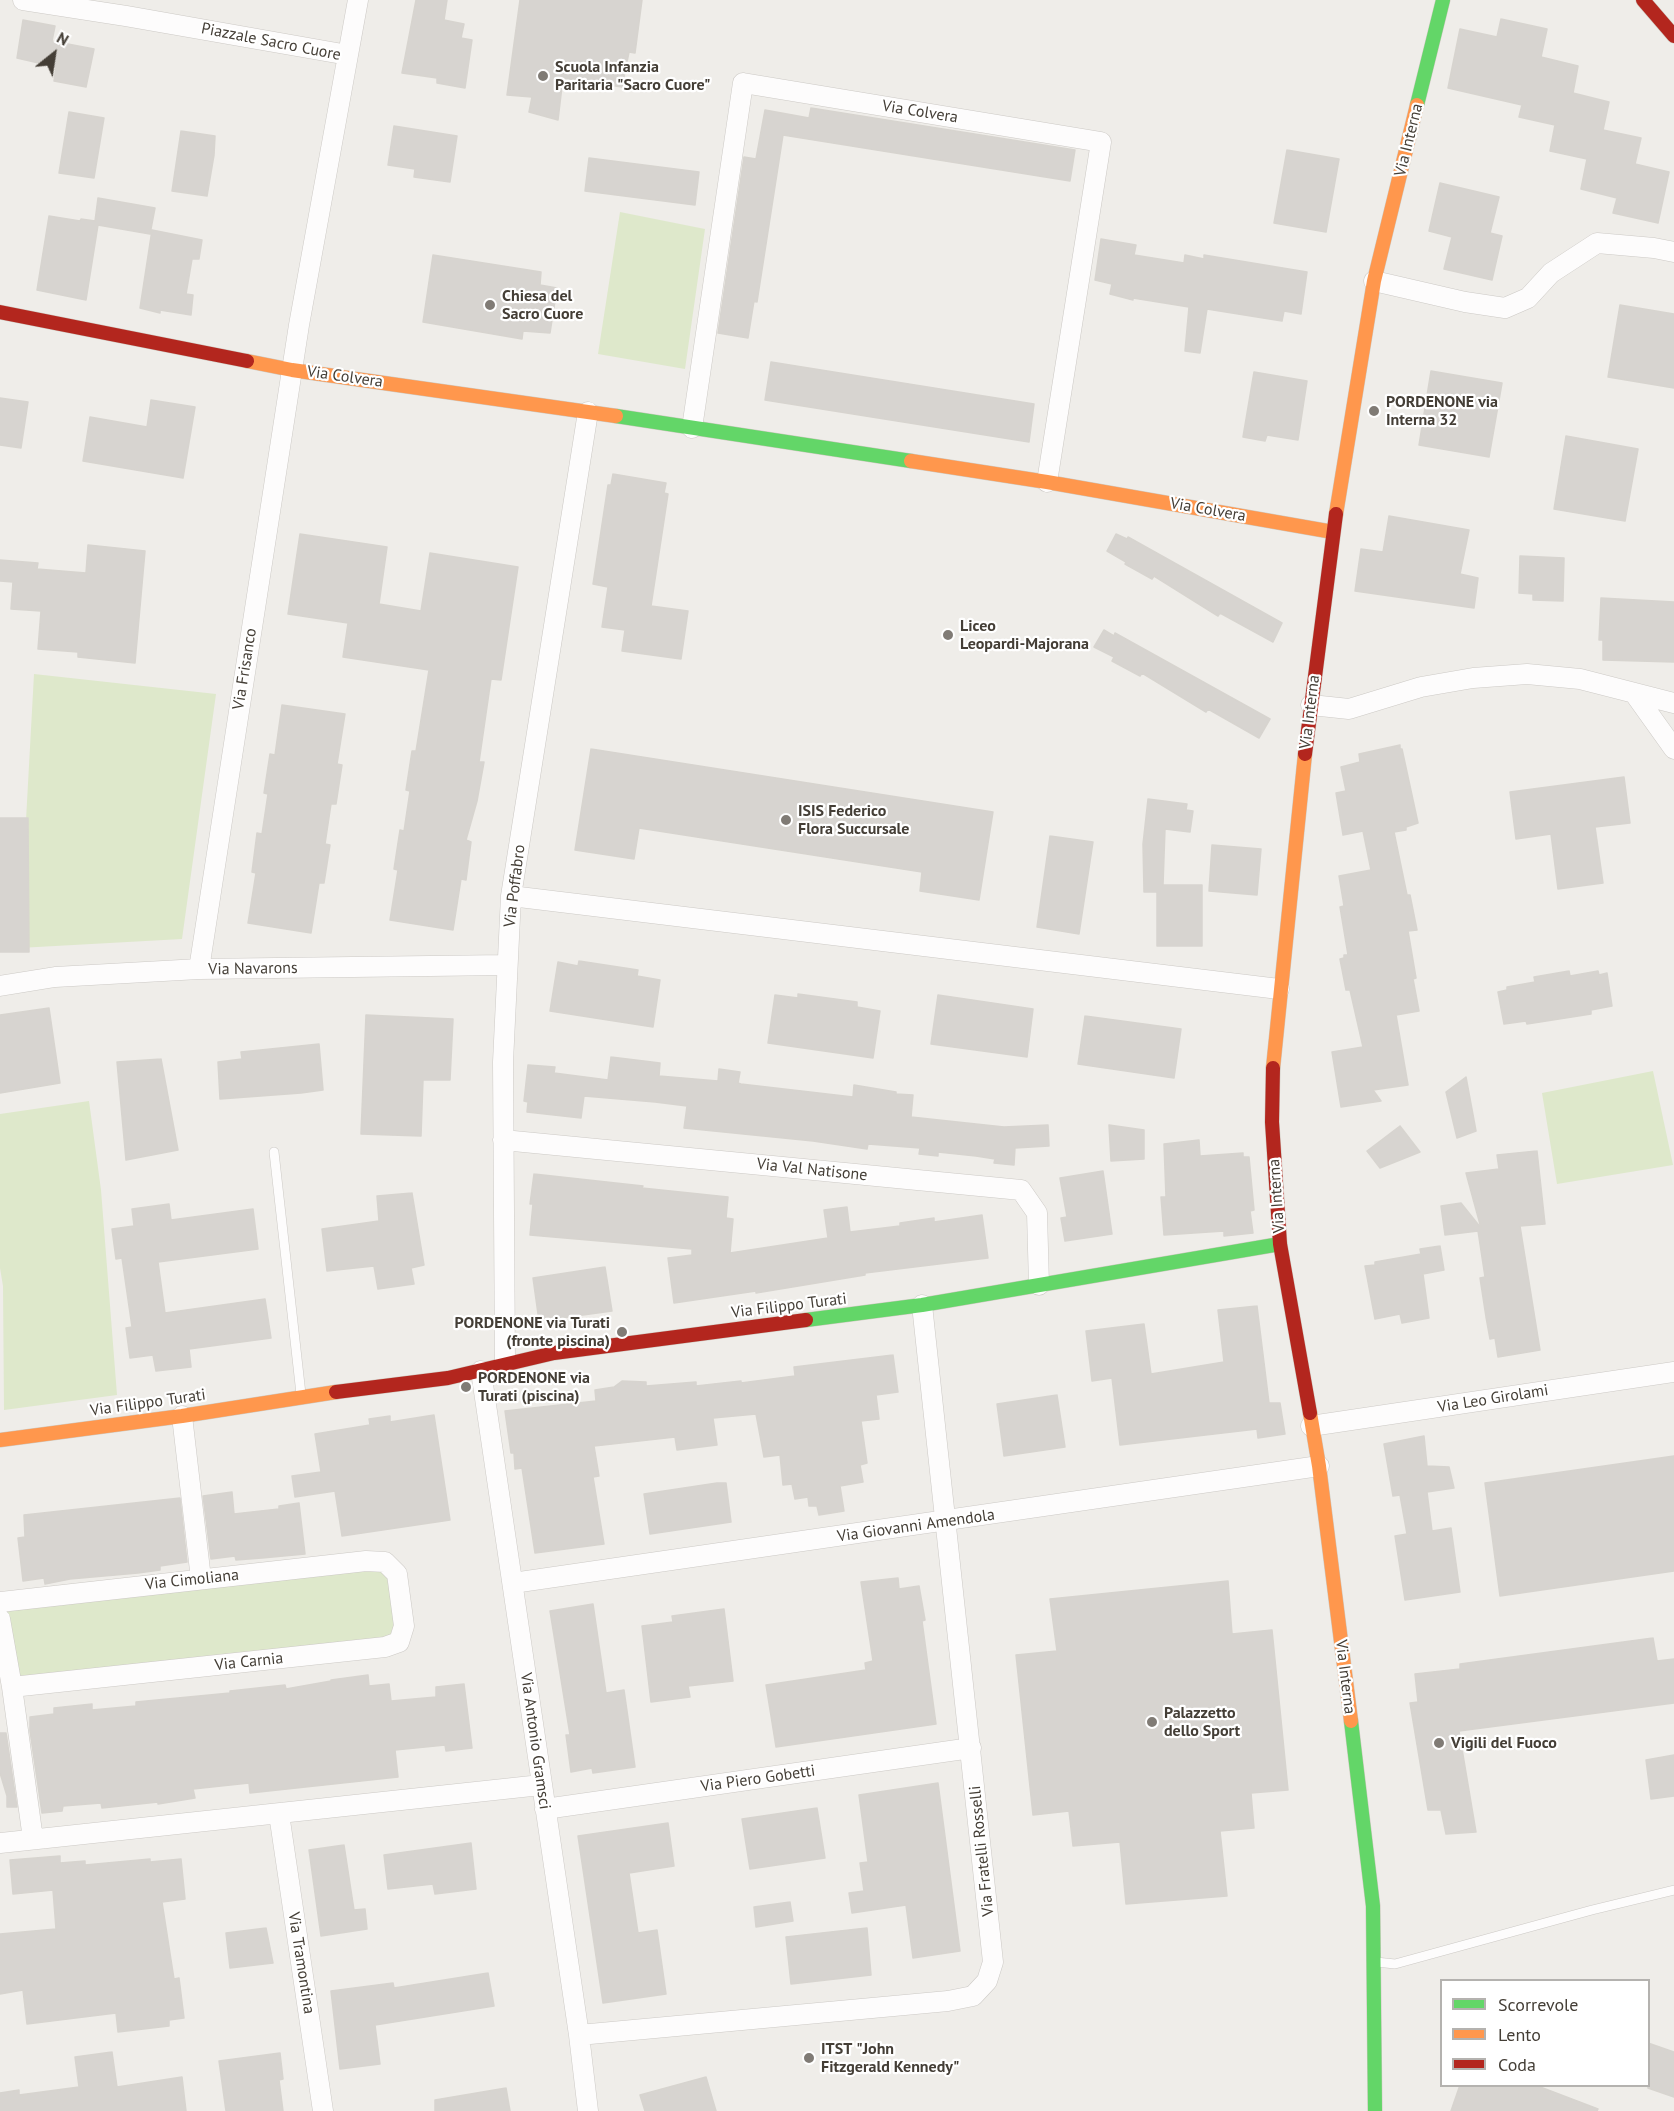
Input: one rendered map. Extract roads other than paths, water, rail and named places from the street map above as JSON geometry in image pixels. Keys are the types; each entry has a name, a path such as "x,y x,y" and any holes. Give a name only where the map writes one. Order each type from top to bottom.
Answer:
{"street":[{"name":"Piazzale Sacro Cuore","path":"23,0 348,55 292,370"},
{"path":"348,55 358,0"},
{"name":"Via Interna","path":"1375,2111 1374,1962 1370,1870 1319,1466 1280,1244 1272,1122 1273,1057 1311,705 1333,532 1374,281 1443,0"},
{"path":"1643,0 1674,36"},
{"name":"Via Colvera","path":"692,428 743,83 1101,142 1047,482"},
{"path":"1374,281 1465,302 1505,308 1528,298 1551,273 1597,243 1674,252"},
{"name":"Via Colvera","path":"0,312 292,370 588,412 1047,482 1333,532"},
{"name":"Via Frisanco","path":"199,969 292,370"},
{"name":"Via Poffabro","path":"505,1364 503,1062 511,896 588,412"},
{"path":"1311,705 1349,709 1421,687 1473,678 1527,674 1580,680 1674,703"},
{"path":"1634,693 1674,749"},
{"path":"511,896 1279,989"},
{"name":"Via Navarons","path":"0,986 55,977 199,969 506,965"},
{"name":"Via Val Natisone","path":"503,1140 1021,1190 1037,1213 1039,1285"},
{"name":"Via Filippo Turati","path":"0,1440 182,1416 301,1396 448,1378 554,1353 922,1305 1280,1244"},
{"name":"Via Fratelli Rosselli","path":"579,2035 948,2001 973,1996 987,1981 993,1962 922,1305"},
{"name":"Via Antonio Gramsci","path":"481,1371 579,2035 588,2111"},
{"name":"Via Leo Girolami","path":"1311,1425 1674,1372"},
{"path":"182,1416 201,1579"},
{"name":"Via Giovanni Amendola","path":"513,1583 1319,1466"},
{"name":"Via Cimoliana","path":"0,1602 366,1561 385,1562"},
{"name":"Via Carnia","path":"12,1687 385,1647 399,1642 404,1626 397,1574 385,1562"},
{"path":"0,1619 33,1839"},
{"name":"Via Piero Gobetti","path":"545,1809 971,1748"},
{"path":"0,1843 541,1785"},
{"name":"Via Tramontina","path":"279,1814 323,2111"}],"lane":[{"path":"274,1152 301,1396"},
{"path":"1374,1962 1395,1964 1674,1890"}],"place":[{"name":"Scuola Infanzia Paritaria \"Sacro Cuore\"","path":"543,76"},
{"name":"Chiesa del Sacro Cuore","path":"490,305"},
{"name":"PORDENONE via Interna 32","path":"1374,411"},
{"name":"Liceo Leopardi-Majorana","path":"948,635"},
{"name":"ISIS Federico Flora Succursale","path":"786,820"},
{"name":"PORDENONE via Turati (fronte piscina)","path":"622,1332"},
{"name":"PORDENONE via Turati (piscina)","path":"466,1387"},
{"name":"Palazzetto dello Sport","path":"1152,1722"},
{"name":"Vigili del Fuoco","path":"1439,1743"},
{"name":"ITST \"John Fitzgerald Kennedy\"","path":"809,2058"}]}
